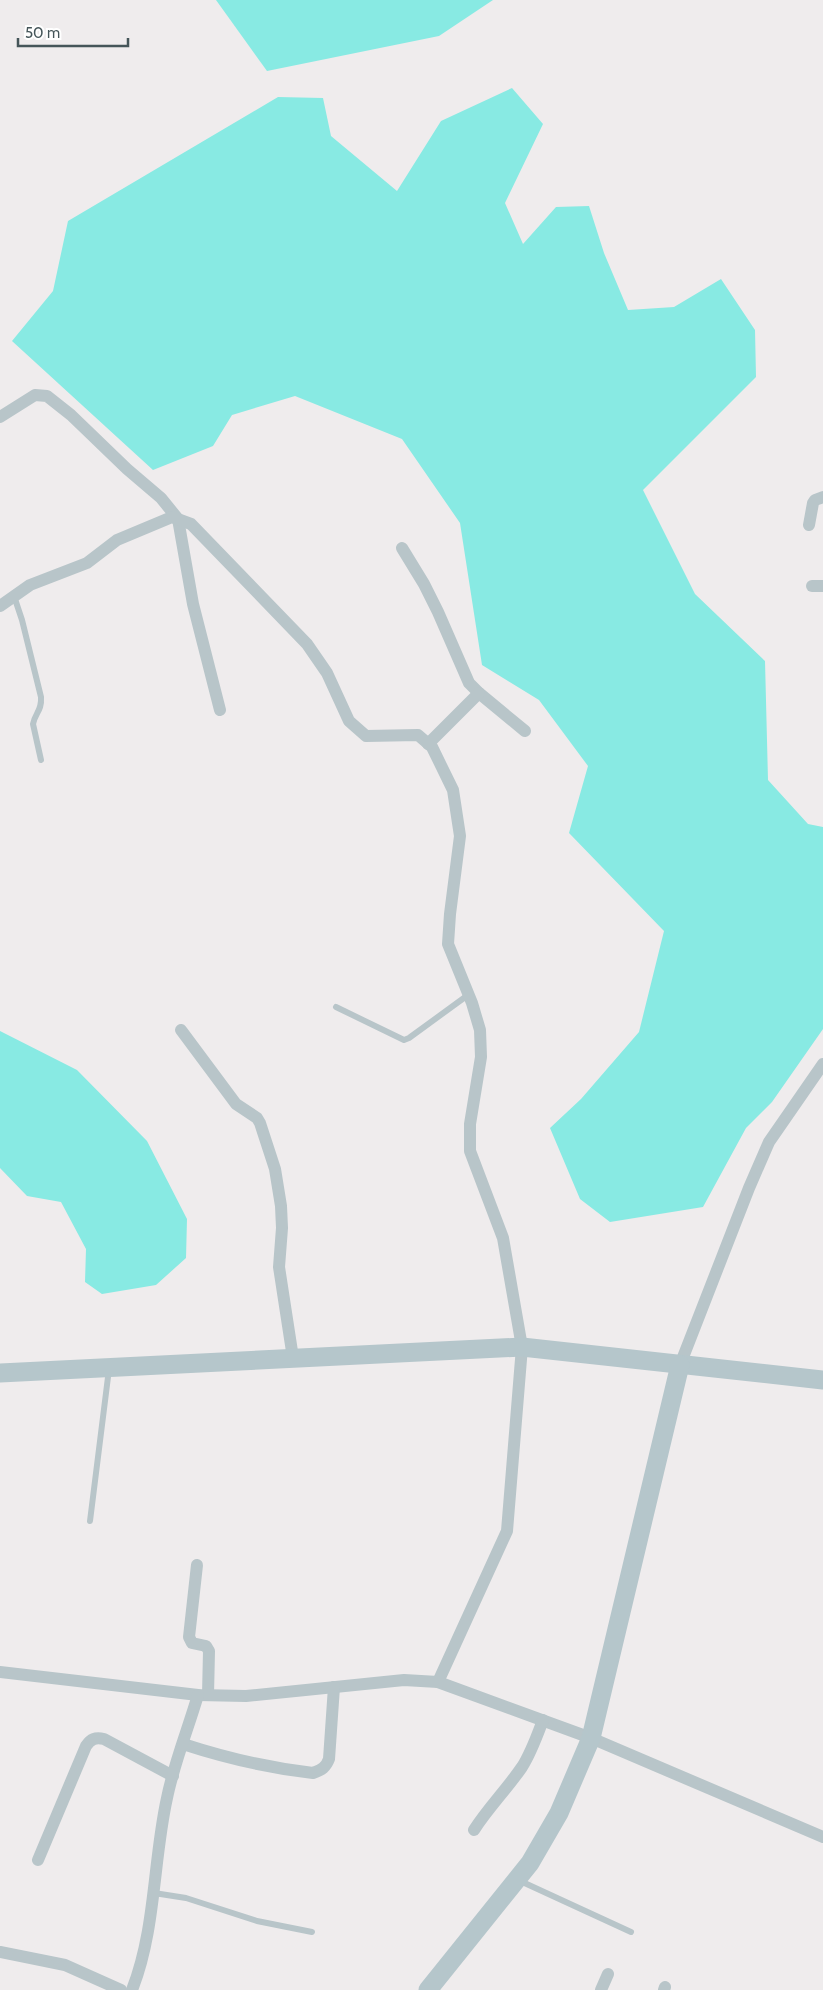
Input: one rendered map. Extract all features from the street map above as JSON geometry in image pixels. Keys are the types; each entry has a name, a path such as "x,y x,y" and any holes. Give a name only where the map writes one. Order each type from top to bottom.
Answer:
{"street":[{"path":"0,417 35,395 47,396 71,415 127,469 161,498 178,519 193,604 220,710"},
{"path":"809,525 813,503 815,500 823,497"},
{"path":"0,606 30,586 87,564 117,540 172,517 192,524 307,644 327,673 349,722 366,736 418,736 432,747 453,790 460,836 448,944 480,1030 481,1057 470,1124 470,1151 503,1238 522,1347 507,1531 438,1682"},
{"path":"402,548 431,598 469,683 525,731"},
{"path":"428,744 479,693"},
{"path":"181,1030 236,1104 257,1118 260,1123 275,1170 282,1206 279,1267 293,1358"},
{"path":"428,1990 530,1863 559,1813 591,1738 680,1365 769,1142 823,1064"},
{"path":"0,1373 522,1347 823,1380"},
{"path":"132,1990 140,1970 154,1893 167,1798 183,1744 203,1695 209,1651 206,1646 192,1643 188,1637 197,1565"},
{"path":"0,1672 203,1695 246,1696 404,1680 438,1682 591,1738 823,1837"},
{"path":"183,1744 252,1763 313,1773 321,1771 329,1759 334,1687"},
{"path":"474,1830 487,1809 521,1767 532,1748 543,1720"},
{"path":"38,1860 86,1746 92,1739 98,1737 104,1739 173,1776"},
{"path":"0,1952 65,1965 121,1990"},
{"path":"601,1990 608,1974"}],"lane":[{"path":"14,596 22,620 41,697 40,710 33,724 41,760"},
{"path":"336,1007 404,1040 468,995"},
{"path":"90,1522 110,1367"},
{"path":"517,1879 631,1932"},
{"path":"154,1893 186,1898 257,1921 312,1932"}],"water":[{"path":"216,0 493,0 439,36 267,71"},
{"path":"512,88 543,124 505,203 523,244 556,207 589,206 604,253 628,310 674,307 721,279 755,330 756,377 643,490 695,594 765,661 768,780 808,824 823,827 823,1029 772,1102 746,1128 703,1207 610,1222 580,1199 550,1128 581,1099 639,1032 664,931 569,833 588,766 539,700 482,665 460,523 402,439 295,396 232,415 213,446 153,470 12,341 53,291 68,221 278,97 323,98 331,136 397,191 441,121"},
{"path":"0,1031 77,1070 147,1141 187,1219 186,1258 156,1285 102,1294 85,1282 86,1249 61,1202 27,1196 0,1168"}]}
